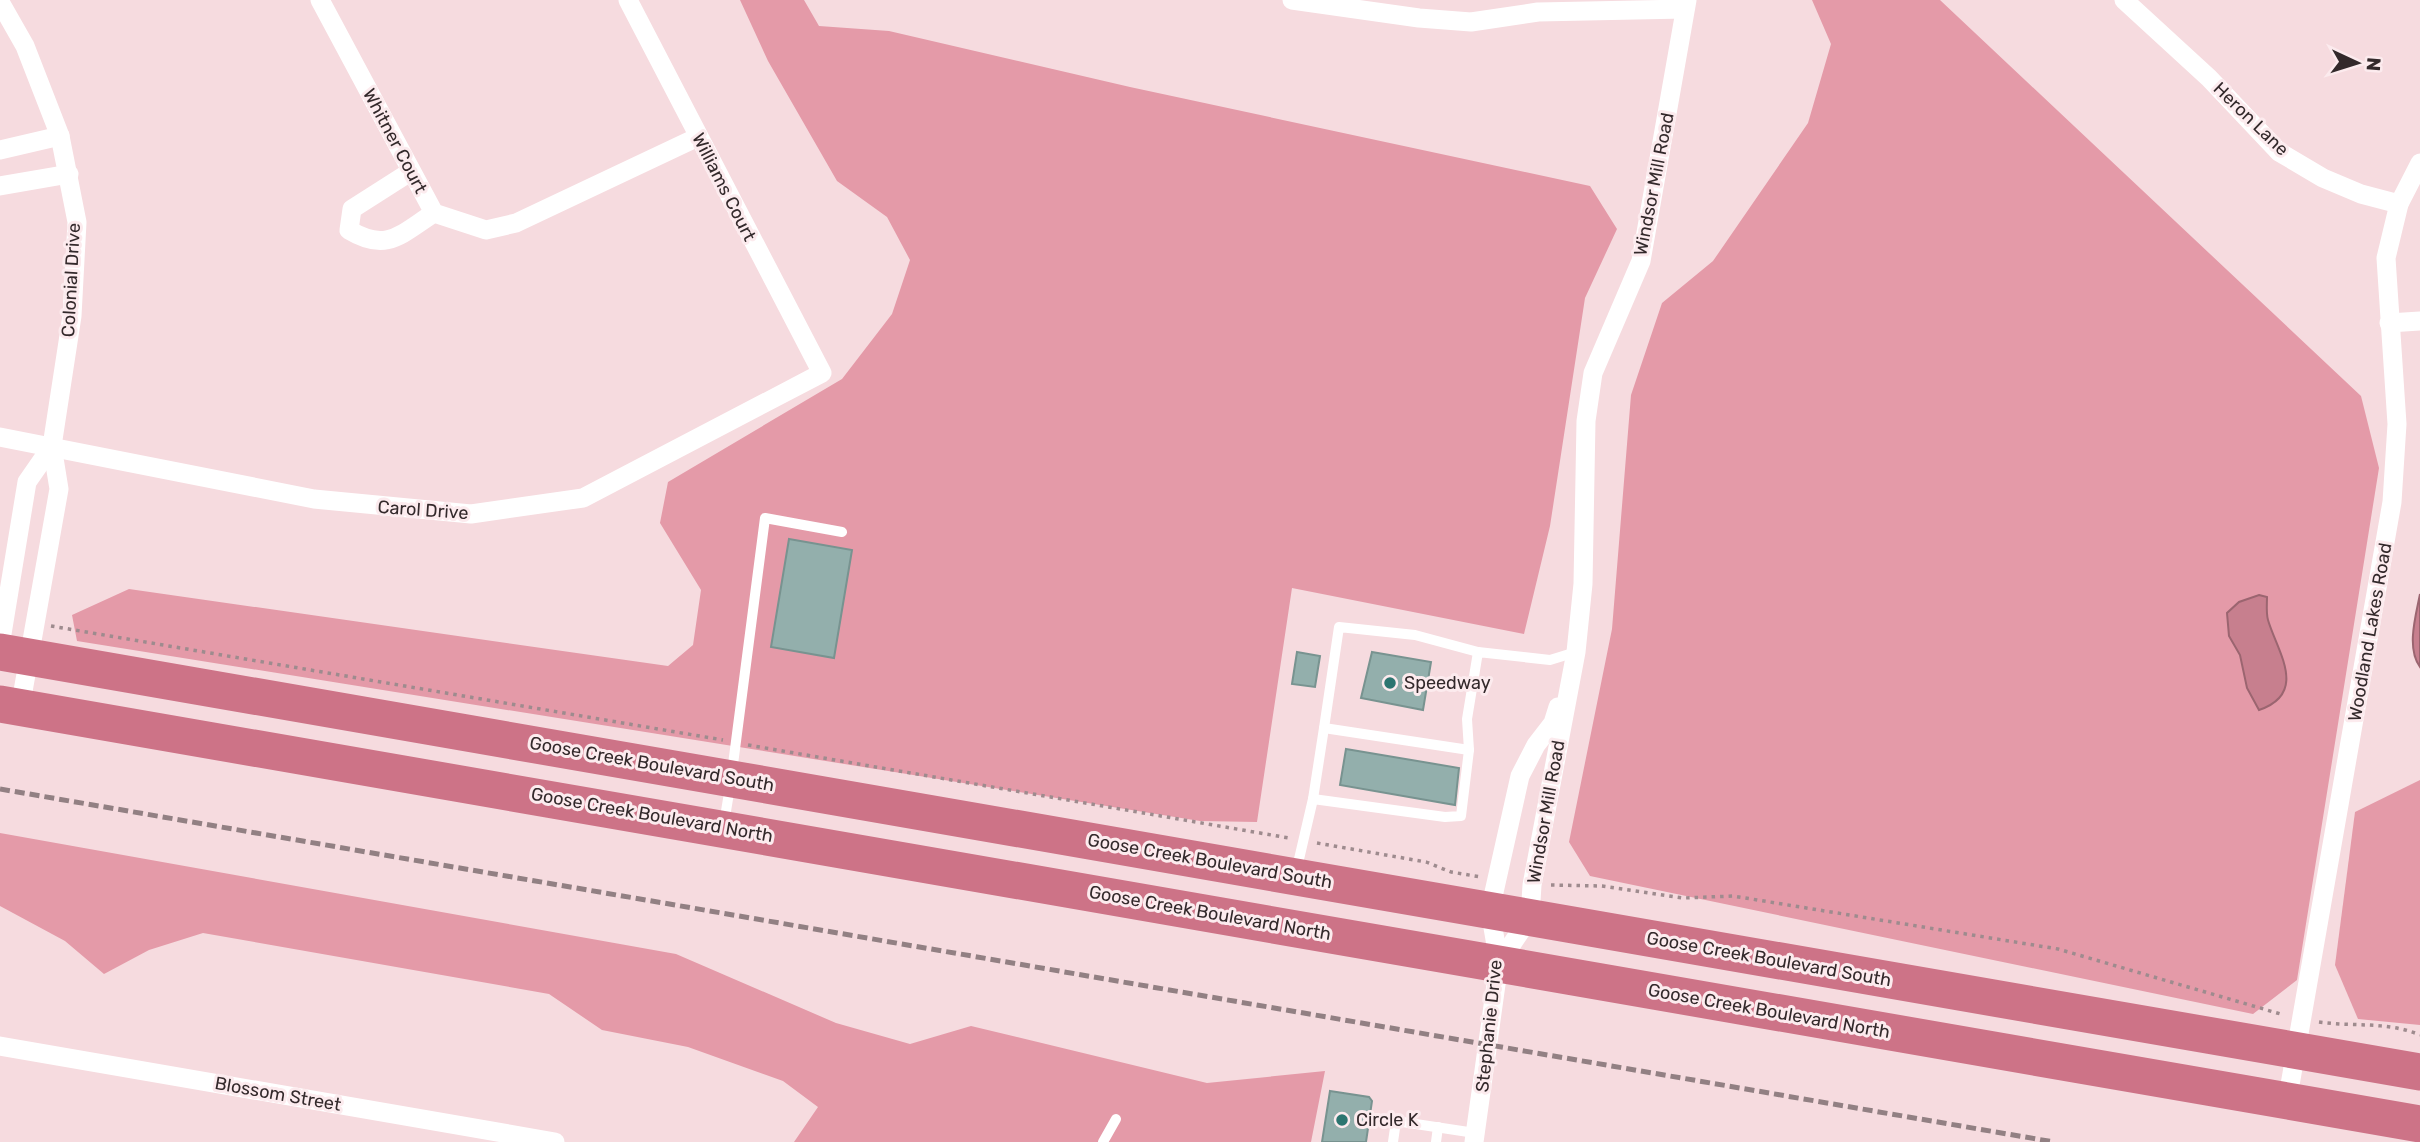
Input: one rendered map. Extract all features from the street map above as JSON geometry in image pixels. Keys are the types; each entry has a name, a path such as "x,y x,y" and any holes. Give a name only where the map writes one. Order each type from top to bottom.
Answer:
{"highway":[{"name":"Goose Creek Boulevard South","path":"17,645 734,760 1296,876 1531,901 2300,1035 2420,1072"},
{"name":"Goose Creek Boulevard North","path":"10,706 724,827 2420,1124"}],"street":[{"name":"Whitner Court","path":"320,0 410,172 435,213 486,230 516,223 698,137"},
{"name":"Williams Court","path":"628,0 821,373"},
{"path":"1292,0 1419,18 1471,22 1538,12 1686,4"},
{"name":"Heron Lane","path":"2124,0 2209,78 2279,152 2323,178 2361,194 2399,204"},
{"name":"Colonial Drive","path":"0,2 25,46 60,136 77,222 72,316 52,446 59,489 17,645"},
{"name":"Windsor Mill Road","path":"1499,963 1531,901 1576,652 1583,584 1586,421 1593,373 1641,261 1686,4"},
{"path":"0,150 60,136"},
{"name":"Woodland Lakes Road","path":"2287,1102 2392,502 2397,424 2386,258 2399,204 2420,163"},
{"path":"410,172 352,209 349,230 366,240 389,242 435,213"},
{"path":"0,186 69,174"},
{"path":"2389,323 2420,321"},
{"name":"Carol Drive","path":"0,437 314,499 471,514 583,498 821,373"},
{"name":"Colonial Drive","path":"10,706 17,645 27,482 52,446"},
{"name":"Windsor Mill Road","path":"1493,895 1520,776 1536,745 1553,723 1576,652"},
{"name":"Stephanie Drive","path":"1475,1137 1499,963 1493,895"},
{"name":"Blossom Street","path":"0,1046 555,1142"}],"lane":[{"path":"724,827 765,518 842,532"},
{"path":"1296,876 1313,799 1339,627 1415,635 1478,652 1550,660 1576,652"},
{"path":"1313,799 1444,817 1461,816 1469,750 1467,719 1478,652"},
{"path":"1324,728 1469,750"},
{"path":"1102,1142 1116,1119"},
{"path":"1393,1142 1396,1121 1475,1137"},
{"path":"1436,1142 1438,1128"}],"path":[{"path":"17,645 734,760 1302,840 1426,862 1493,895"},
{"path":"1531,901 1602,886 1684,898 1733,896 2058,949 2300,1035 2379,1023 2420,1035"}],"shaded area":[{"path":"740,0 804,0 819,26 889,31 1130,87 1590,186 1617,229 1585,298 1550,526 1524,634 1292,588 1257,822 1200,821 77,641 72,615 129,589 668,666 693,645 701,590 660,523 668,482 842,379 892,314 910,260 887,217 837,181 768,61"},
{"path":"1812,0 1940,0 2361,396 2379,468 2297,980 2253,1014 1590,876 1569,842 1612,629 1631,395 1662,303 1713,261 1808,123 1831,44"},
{"path":"2420,594 2420,667 2413,641"},
{"path":"2259,595 2267,597 2267,617 2286,670 2286,682 2283,693 2274,703 2259,710 2247,688 2240,655 2229,636 2227,613 2239,602"},
{"path":"2420,780 2420,1025 2358,1019 2335,965 2355,812"},
{"path":"0,833 676,954 836,1023 910,1044 971,1026 1207,1083 1325,1071 1311,1142 794,1142 818,1107 783,1081 688,1047 602,1030 549,994 203,933 149,950 104,974 65,941 0,906"}],"building":[{"path":"789,539 852,550 834,658 771,647"},
{"path":"1297,652 1320,656 1315,687 1292,684"},
{"path":"1372,652 1431,662 1423,710 1361,698"},
{"path":"1346,749 1459,768 1455,805 1340,785"},
{"path":"1330,1091 1369,1097 1372,1101 1366,1142 1322,1142"}],"railway":[{"path":"0,789 2054,1142"}],"place":[{"name":"Speedway","path":"1390,683"},
{"name":"Circle K","path":"1342,1120"}]}
